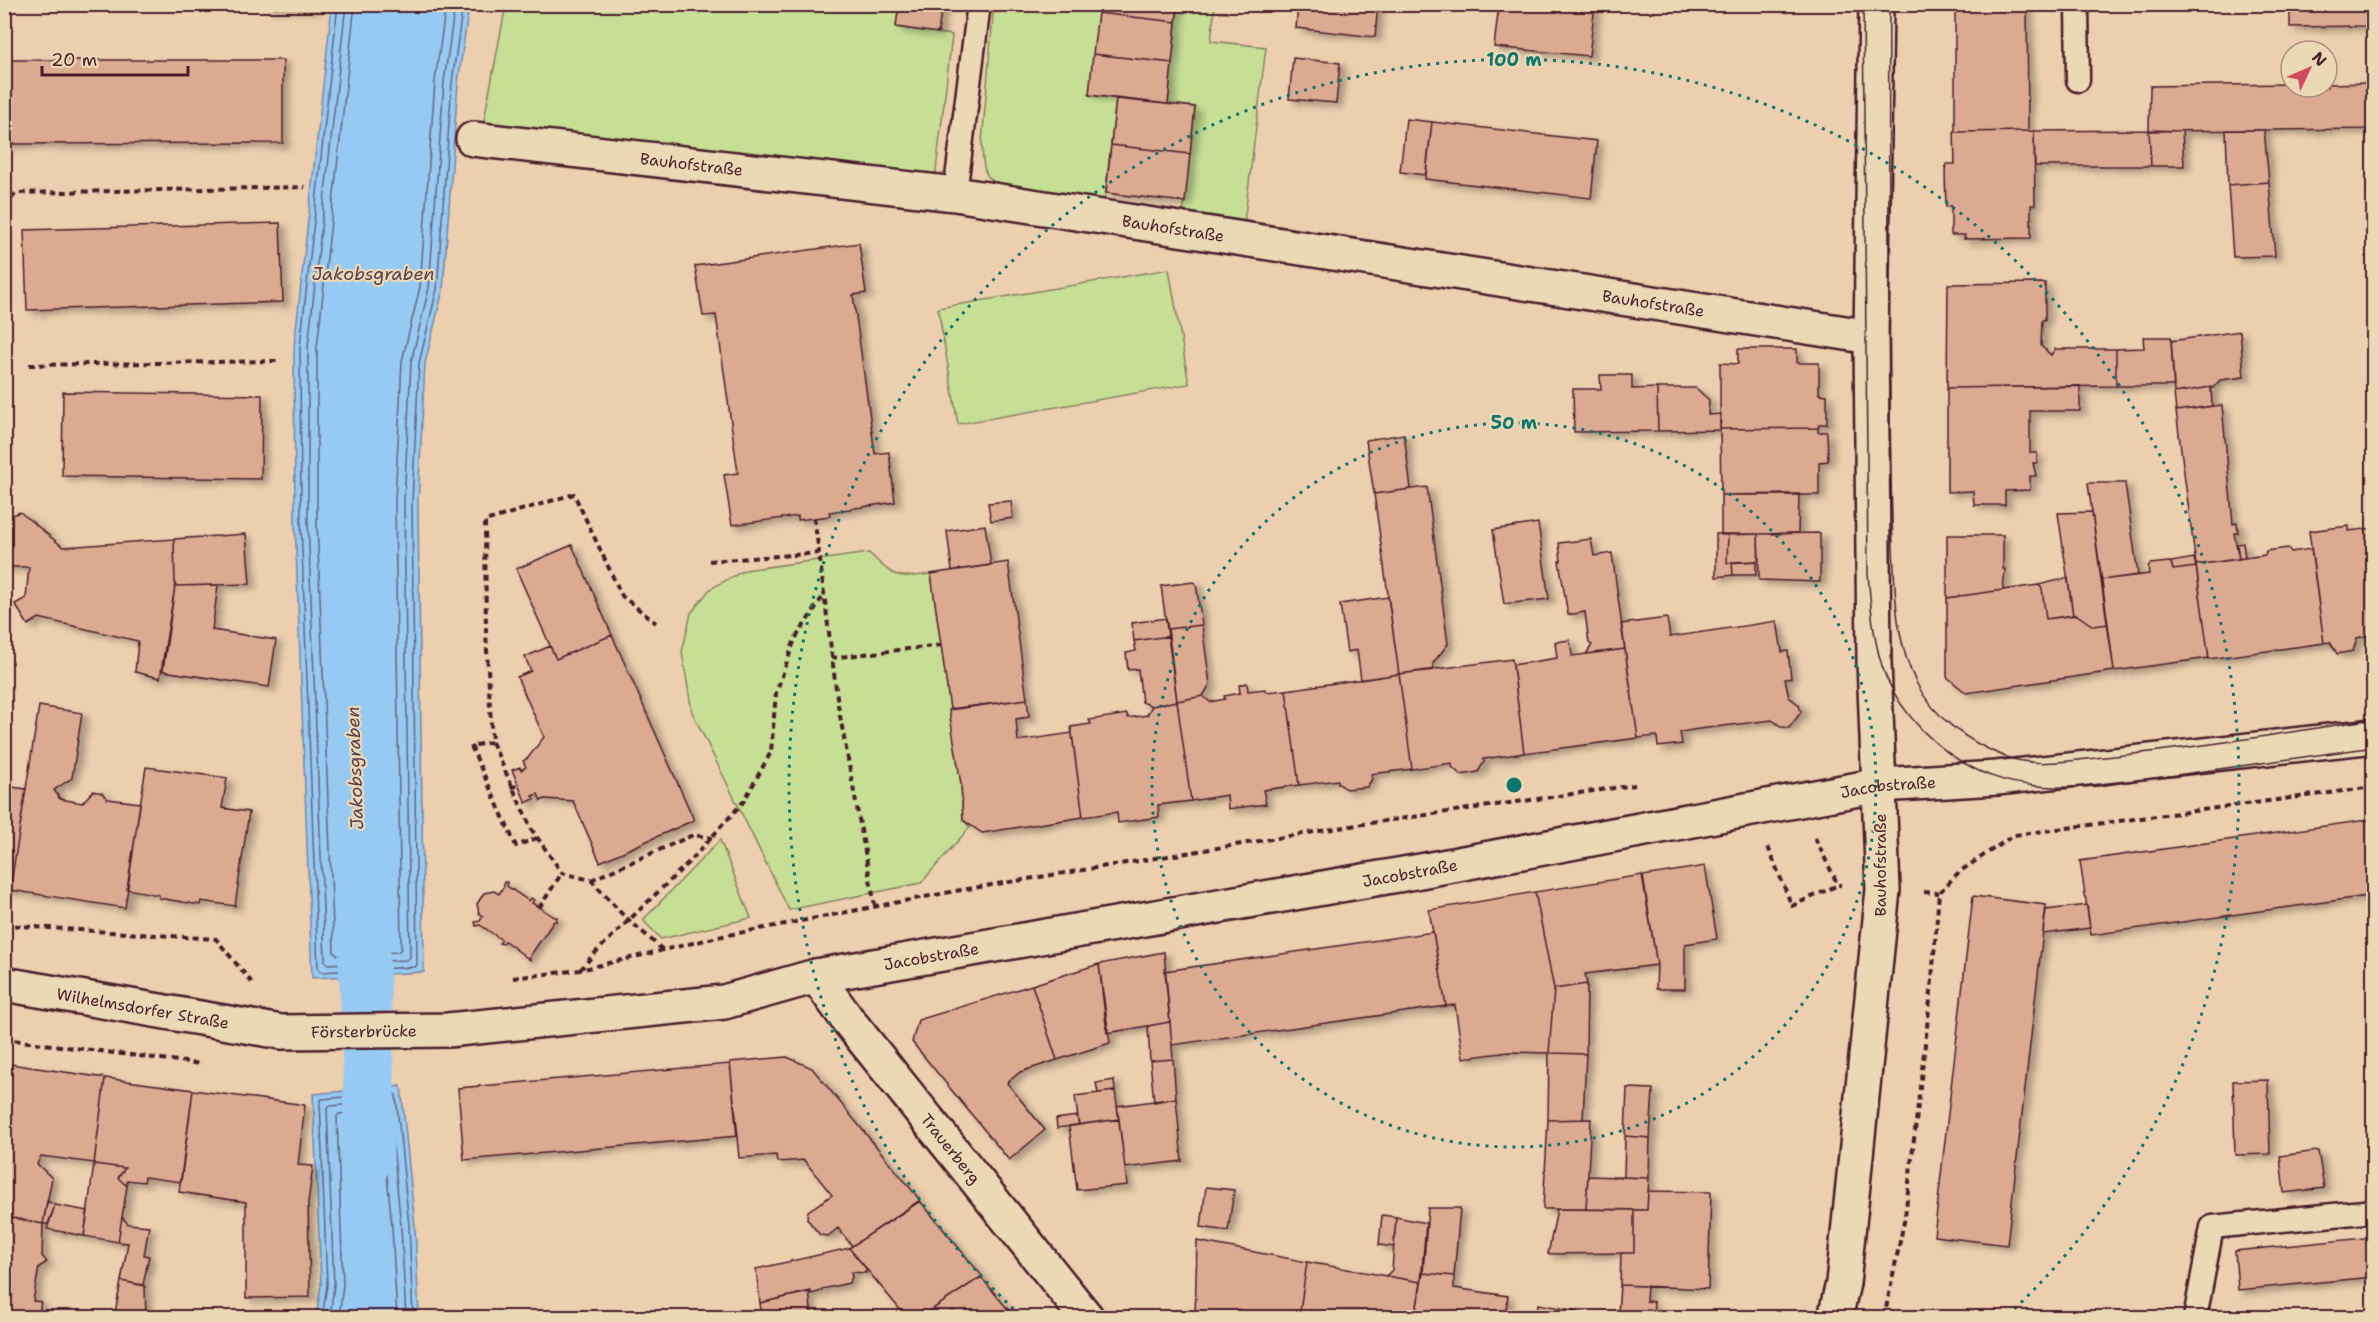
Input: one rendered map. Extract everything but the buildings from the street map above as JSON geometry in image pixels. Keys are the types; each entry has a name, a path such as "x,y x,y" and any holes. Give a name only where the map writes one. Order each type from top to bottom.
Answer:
{"street":[{"name":"Bauhofstraße","path":"1835,1317 1843,1283 1883,890 1874,662 1871,337 1876,4"},
{"name":"Bauhofstraße","path":"473,139 955,194 1871,337"},
{"name":"Jacobstraße","path":"448,1030 734,1000 816,976 1415,872 1880,784 1996,778 2373,736"},
{"name":"Trauerberg","path":"816,976 855,1028 1087,1317"},
{"name":"Wilhelmsdorfer Straße","path":"4,984 281,1032"},
{"name":"Försterbrücke","path":"281,1032 448,1030"}],"lane":[{"path":"955,194 961,128 979,4"},
{"path":"2077,4 2078,80"},
{"path":"2195,1317 2212,1227 2373,1211"}],"path":[{"path":"4,205 16,193 305,187"},
{"path":"29,365 278,361"},
{"path":"656,623 622,596 574,494 485,520 486,633 492,742 511,788 537,838 562,873 591,880 630,921 663,950"},
{"path":"814,518 838,705 875,906"},
{"path":"709,561 819,553"},
{"path":"580,970 712,838 744,801 771,752 776,693 795,639 823,598"},
{"path":"831,658 941,645"},
{"path":"492,742 471,746 516,846 537,838"},
{"path":"511,788 519,785"},
{"path":"509,978 580,970 718,937 875,906 1345,826 1635,785"},
{"path":"1884,1317 1905,1217 1931,992 1939,893 1959,873 2014,835 2373,787"},
{"path":"591,880 693,835 712,838"},
{"path":"1768,846 1792,906 1838,885"},
{"path":"539,908 562,873"},
{"path":"4,925 216,939 253,984 264,987"},
{"path":"4,1039 211,1065"}],"green space":[{"path":"506,5 899,5 896,27 952,35 935,179 483,125"},
{"path":"994,5 1099,5 1089,95 1116,99 1104,204 1001,186 994,183 986,174 982,142"},
{"path":"1178,5 1215,5 1211,41 1266,47 1244,223 1183,215 1195,107 1168,104"},
{"path":"1169,269 1189,384 958,424 938,308"},
{"path":"869,553 885,568 897,575 931,574 961,784 963,820 970,827 921,883 789,910 692,712 682,652 691,613 710,589 745,570"},
{"path":"720,840 751,918 661,939 643,920"}],"water":[{"name":"Jakobsgraben","path":"332,5 469,5 458,83 443,290 425,363 418,502 424,972 312,978 295,522 294,347"},
{"path":"401,1086 415,1226 419,1317 316,1317 321,1285 313,1094"}],"waterway":[{"name":"Jakobsgraben","path":"362,907 369,1089 368,1158"}],"tram line":[{"path":"1863,4 1868,573 1878,652 1893,692 1922,730 1962,762 1983,773 2026,785 2099,786 2374,747"},
{"path":"1889,4 1890,417 1894,581 1904,651 1917,684 1925,697 1944,719 1979,745 2006,757 2043,763 2172,749 2374,719"}]}
